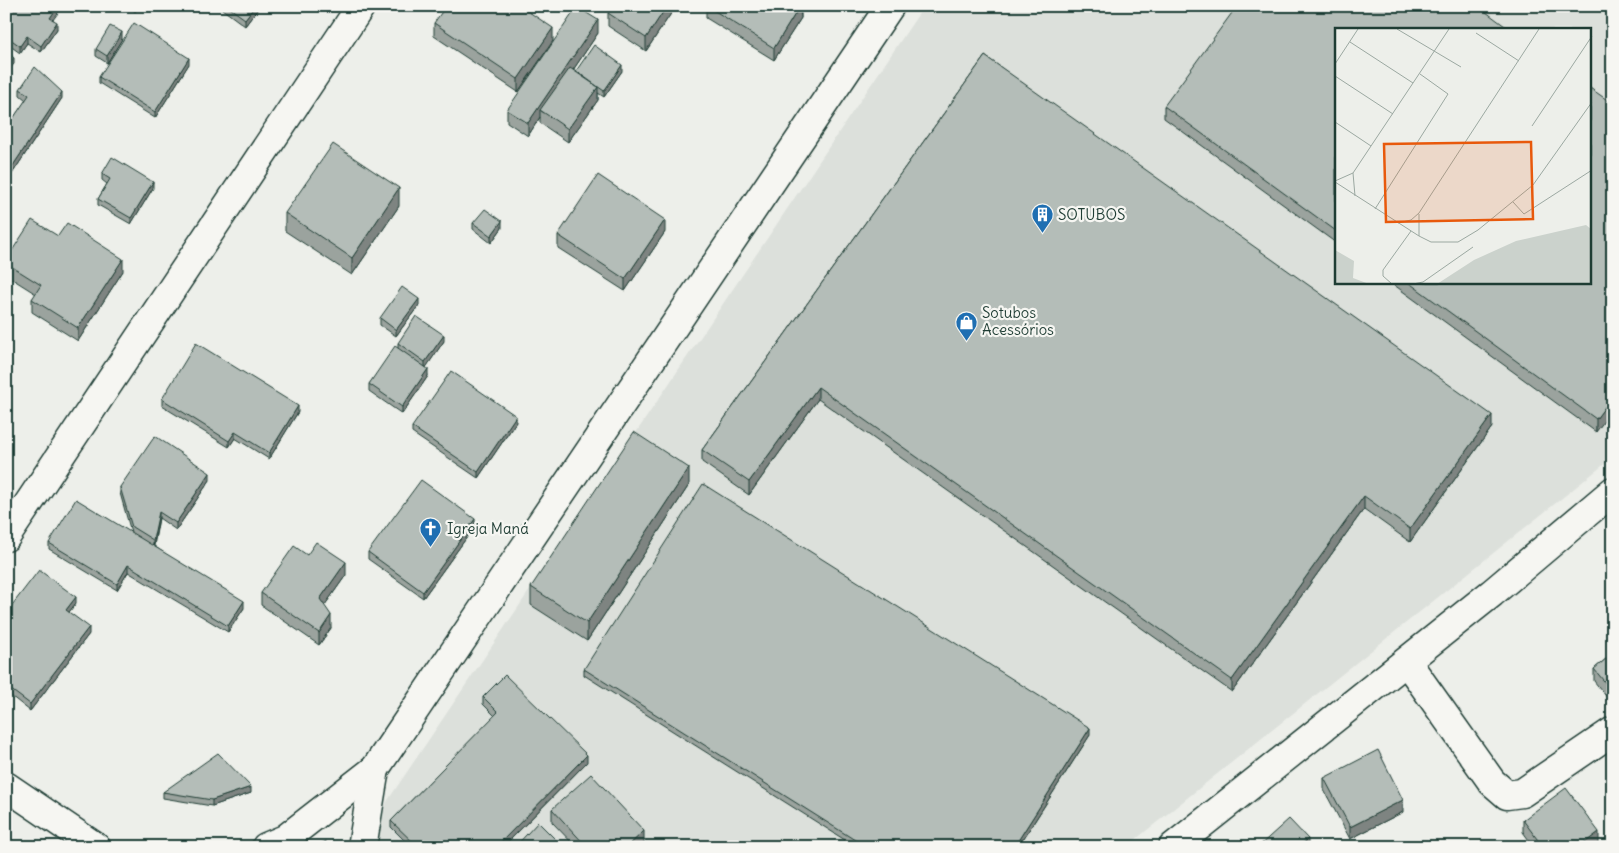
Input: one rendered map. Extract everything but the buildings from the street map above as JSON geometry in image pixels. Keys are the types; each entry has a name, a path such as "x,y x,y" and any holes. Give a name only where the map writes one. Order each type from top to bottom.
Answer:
{"street":[{"path":"6,537 362,6"},
{"path":"266,847 285,839 375,769 890,6"},
{"path":"1173,847 1407,662 1613,491"},
{"path":"1407,662 1492,782 1508,795 1522,793 1613,731"},
{"path":"362,847 375,769"},
{"path":"6,786 96,847"}],"shaded area":[{"path":"924,6 1613,6 1613,455 1607,462 1126,847 375,847 386,803"}],"place":[{"name":"SOTUBOS","path":"1042,234"},
{"name":"Sotubos Acessórios","path":"966,341"},
{"name":"Igreja Maná","path":"431,548"}]}
